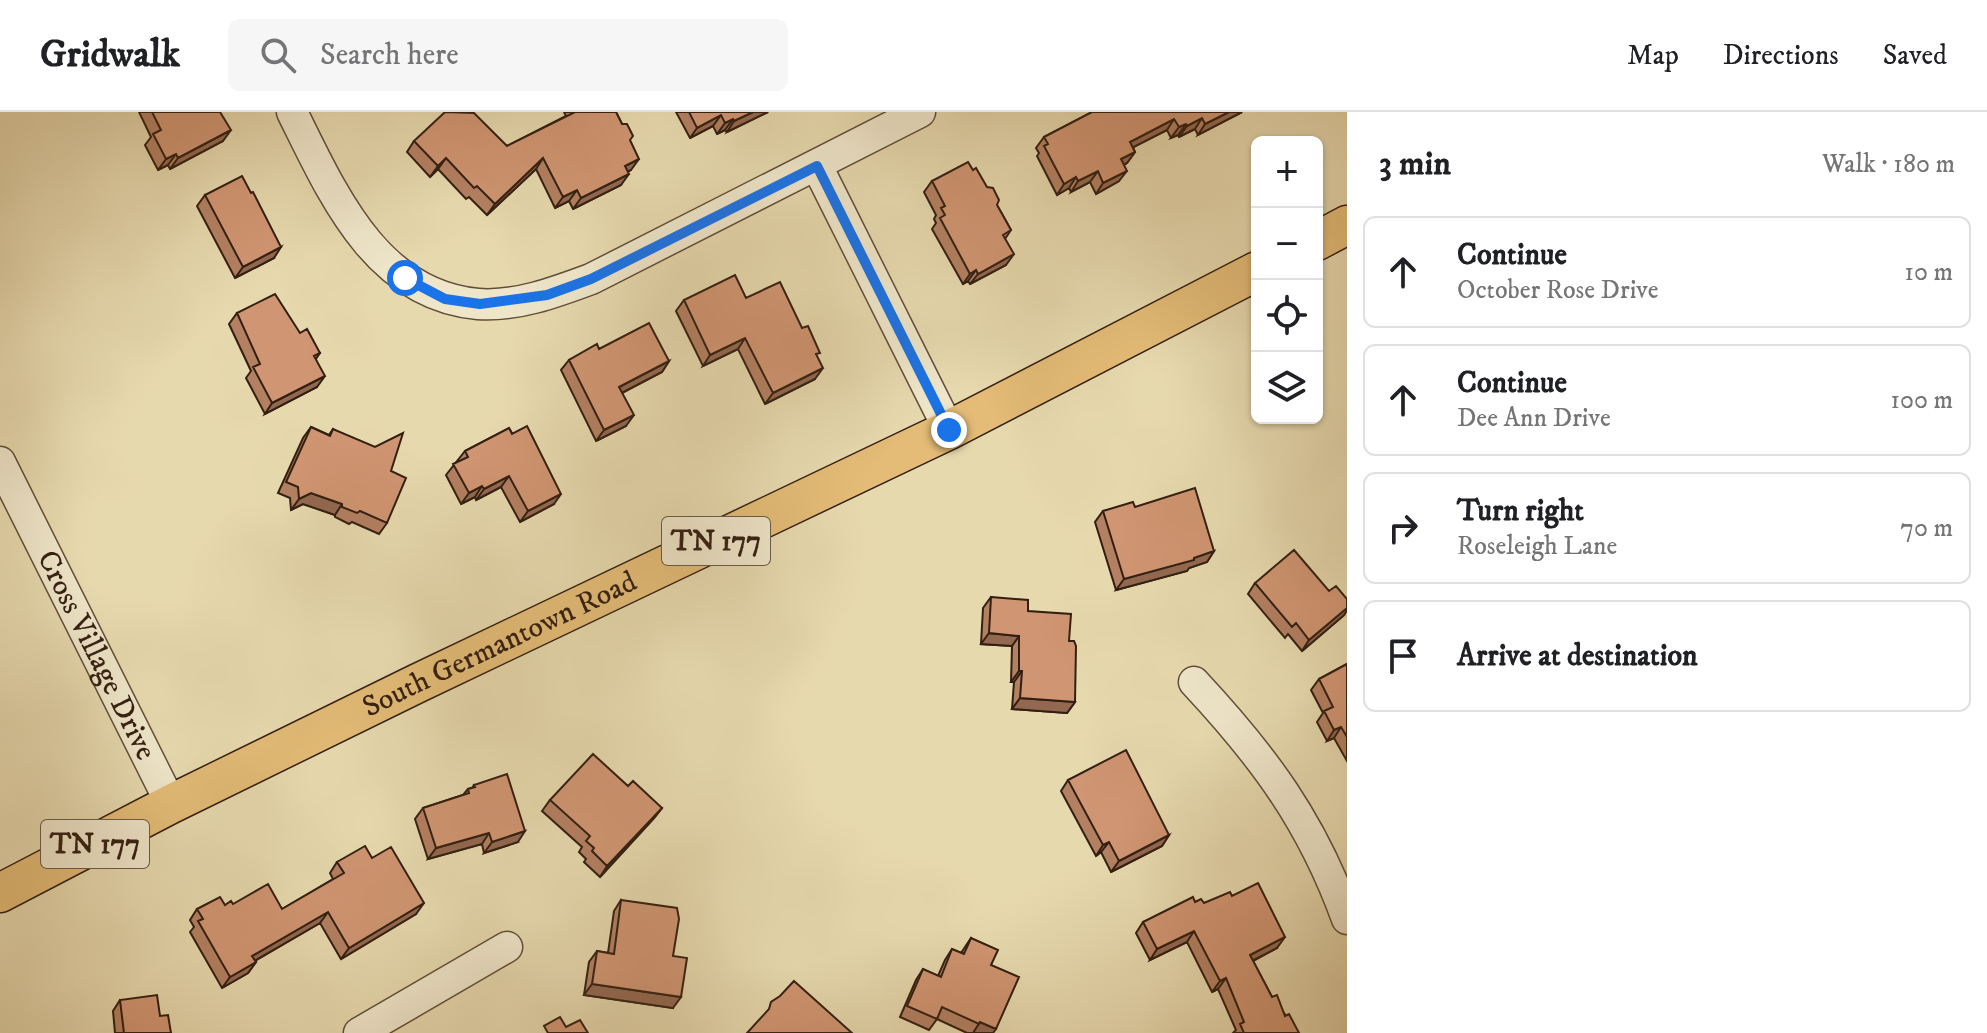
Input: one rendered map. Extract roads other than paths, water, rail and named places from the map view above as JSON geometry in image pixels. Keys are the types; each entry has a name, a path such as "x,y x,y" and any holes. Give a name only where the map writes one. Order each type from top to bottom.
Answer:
{"main road":[{"path":"1323,238 1347,225"},
{"name":"South Germantown Road","path":"0,893 171,804 949,430 1251,274"}],"street":[{"path":"292,112 348,219 375,252 405,278 445,299 480,304 547,295 591,279 920,112"},
{"path":"817,166 949,430"},
{"name":"Cross Village Drive","path":"0,462 171,804"},
{"path":"1194,682 1251,744 1297,810 1320,852 1347,919"},
{"path":"359,1033 507,947"}]}
